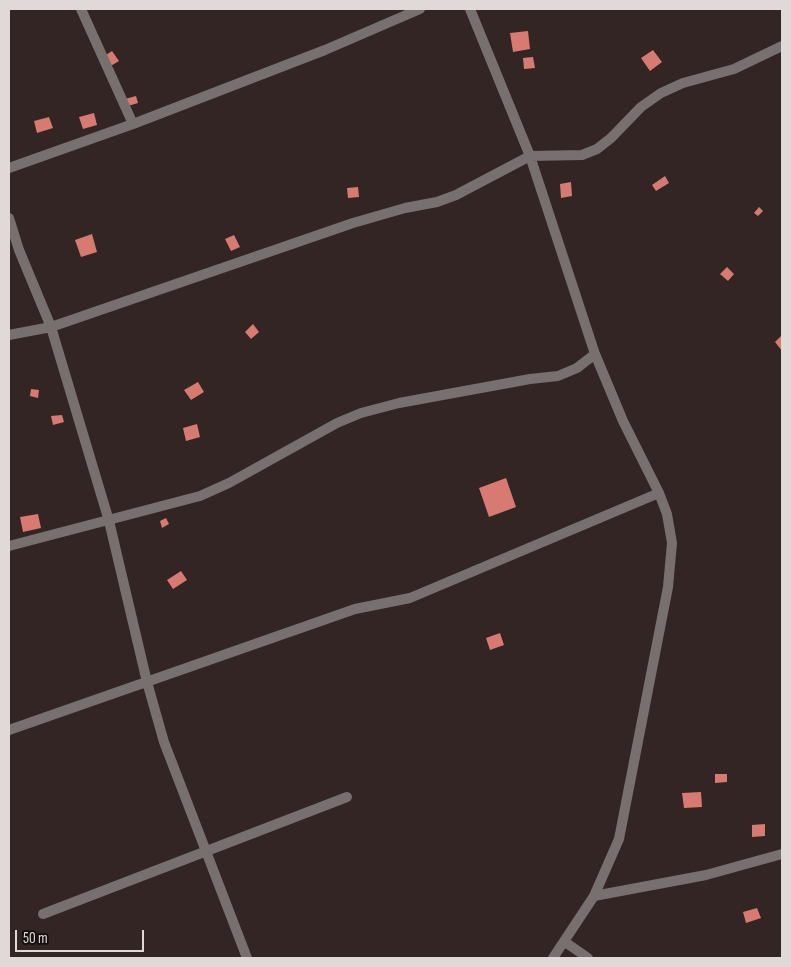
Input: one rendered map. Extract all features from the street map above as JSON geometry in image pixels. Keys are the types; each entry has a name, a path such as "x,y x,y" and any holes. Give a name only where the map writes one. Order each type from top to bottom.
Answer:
{"street":[{"path":"81,9 133,124"},
{"path":"9,168 133,124 325,50 420,9"},
{"path":"470,9 530,156 595,354 622,421 660,494 667,514 672,542 668,587 621,831 594,896 553,958"},
{"path":"9,335 51,327 353,223 404,208 437,202 456,195 530,156 582,155 597,149 641,107 661,93 683,83 734,69 782,46"},
{"path":"9,218 19,250 51,327 109,520 147,682 164,742 205,853 247,958"},
{"path":"9,546 200,496 229,483 337,423 361,413 399,402 530,379 558,376 577,368 595,354"},
{"path":"9,730 355,609 410,598 660,494"},
{"path":"43,914 347,797"},
{"path":"594,896 706,875 782,854"},
{"path":"565,942 588,958"}],"building":[{"path":"528,31 530,49 513,52 510,33"},
{"path":"653,50 662,62 650,71 641,58"},
{"path":"112,51 119,61 109,67 103,57"},
{"path":"533,57 535,68 524,69 523,58"},
{"path":"136,96 138,103 128,106 125,99"},
{"path":"94,113 97,125 83,129 79,117"},
{"path":"49,117 53,128 37,133 34,121"},
{"path":"665,176 669,183 656,191 652,185"},
{"path":"571,182 572,196 561,198 560,184"},
{"path":"358,187 359,197 348,198 347,188"},
{"path":"759,207 763,211 758,216 754,213"},
{"path":"92,234 97,252 81,257 75,240"},
{"path":"234,235 240,247 231,251 225,239"},
{"path":"727,267 734,274 728,281 720,274"},
{"path":"253,324 259,332 251,339 245,332"},
{"path":"782,335 782,351 775,342"},
{"path":"198,382 204,392 191,400 184,390"},
{"path":"31,389 39,390 38,398 30,396"},
{"path":"62,415 64,422 53,425 51,416"},
{"path":"197,424 200,437 186,441 183,428"},
{"path":"506,478 516,507 489,517 479,488"},
{"path":"38,514 41,528 23,532 20,517"},
{"path":"166,518 169,524 162,528 160,521"},
{"path":"181,571 187,580 173,589 167,580"},
{"path":"500,633 504,645 490,650 486,638"},
{"path":"715,774 727,774 727,782 715,783"},
{"path":"701,792 702,807 684,808 682,793"},
{"path":"765,824 765,836 752,837 752,825"},
{"path":"757,908 761,918 746,923 743,912"}]}
